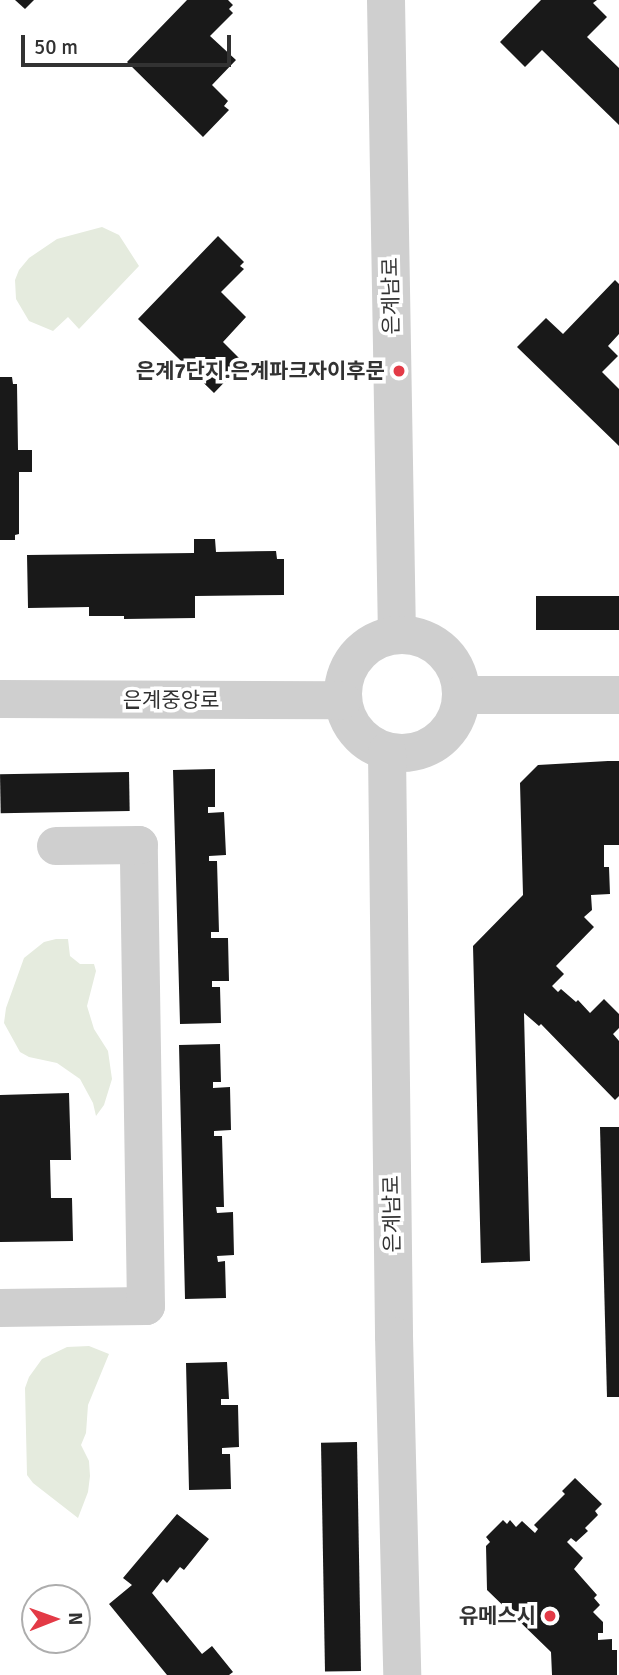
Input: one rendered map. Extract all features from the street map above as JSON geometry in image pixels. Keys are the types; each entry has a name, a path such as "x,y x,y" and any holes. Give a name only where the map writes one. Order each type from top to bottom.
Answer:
{"street":[{"name":"은계남로","path":"386,0 397,635"},
{"path":"397,635 417,636 435,645 449,658 458,676 461,695 458,713 450,729 438,741 422,750 405,754 387,752 370,745 357,733 347,718 342,700 343,681 350,663 363,649 379,639 397,635"},
{"path":"461,695 619,695"},
{"name":"은계중앙로","path":"0,699 342,700"},
{"name":"은계남로","path":"387,752 394,1336 402,1675"},
{"path":"0,1308 146,1306 139,845 56,846"}],"shaded area":[{"path":"102,227 119,235 139,266 79,329 68,317 53,331 29,321 16,299 15,280 19,270 29,258 57,239"},
{"path":"68,939 70,956 80,964 94,964 96,971 87,1006 94,1029 108,1051 112,1079 104,1105 96,1116 93,1103 80,1079 57,1063 29,1057 20,1052 4,1023 6,1008 24,958 44,942"},
{"path":"89,1346 109,1354 88,1405 86,1433 81,1445 89,1461 90,1476 88,1492 78,1518 33,1483 27,1475 25,1388 29,1377 42,1359 67,1347"}],"building":[{"path":"15,0 34,0 25,9"},
{"path":"187,0 228,0 233,5 229,9 233,13 210,36 236,60 212,85 228,101 224,106 229,110 203,137 127,62"},
{"path":"541,0 597,0 593,3 607,17 587,37 619,68 619,125 542,50 525,67 500,42"},
{"path":"218,236 244,262 240,266 244,269 221,292 246,317 223,342 239,358 235,362 239,367 214,393 138,319"},
{"path":"615,280 619,284 619,334 608,346 618,356 602,372 619,389 619,446 517,347 546,318 563,334"},
{"path":"0,377 12,377 13,384 17,384 18,450 32,450 32,472 19,472 19,534 15,535 15,540 0,540"},
{"path":"194,539 215,539 216,552 276,551 277,559 284,559 284,595 195,596 195,618 124,619 124,616 89,616 89,607 28,608 27,555 194,553"},
{"path":"536,596 619,596 619,630 536,630"},
{"path":"619,761 619,845 604,845 604,867 609,867 610,894 591,895 592,910 584,917 594,927 556,966 564,974 552,986 558,992 561,989 576,1002 578,1000 590,1013 604,999 619,1014 619,1028 613,1034 619,1041 619,1096 615,1100 541,1024 539,1026 524,1013 530,1261 481,1263 473,946 523,895 520,783 538,765"},
{"path":"215,769 215,807 208,807 208,813 224,812 226,855 209,856 209,861 217,861 219,932 211,932 211,938 228,938 229,981 212,981 212,987 220,987 221,1023 180,1024 173,770"},
{"path":"129,772 130,811 1,813 0,774"},
{"path":"220,1044 221,1082 213,1082 213,1088 230,1087 231,1130 214,1131 214,1136 222,1136 224,1207 216,1207 217,1213 233,1212 234,1255 217,1256 218,1262 225,1261 226,1298 185,1299 179,1045"},
{"path":"69,1093 71,1160 50,1160 51,1198 72,1198 73,1241 0,1242 0,1095"},
{"path":"600,1127 619,1127 619,1397 607,1397"},
{"path":"227,1362 229,1399 221,1399 221,1405 238,1405 239,1447 222,1448 222,1454 230,1454 231,1489 189,1490 186,1363"},
{"path":"357,1442 361,1671 325,1672 321,1443"},
{"path":"575,1478 602,1504 595,1511 598,1515 585,1528 588,1531 576,1542 571,1538 567,1542 583,1558 574,1569 597,1595 594,1598 600,1605 593,1612 603,1622 603,1633 598,1633 598,1640 612,1639 612,1650 617,1650 617,1675 552,1675 551,1652 487,1590 486,1546 490,1542 486,1537 503,1520 507,1524 510,1520 516,1527 522,1521 535,1533 538,1529 534,1525 565,1494 562,1491"},
{"path":"177,1514 209,1539 184,1570 180,1567 167,1583 163,1579 152,1593 202,1654 212,1646 233,1672 229,1675 167,1675 109,1604 132,1585 123,1578"}],"place":[{"name":"은계7단지.은계파크자이후문","path":"399,371"},
{"name":"유메스시","path":"550,1616"}]}
